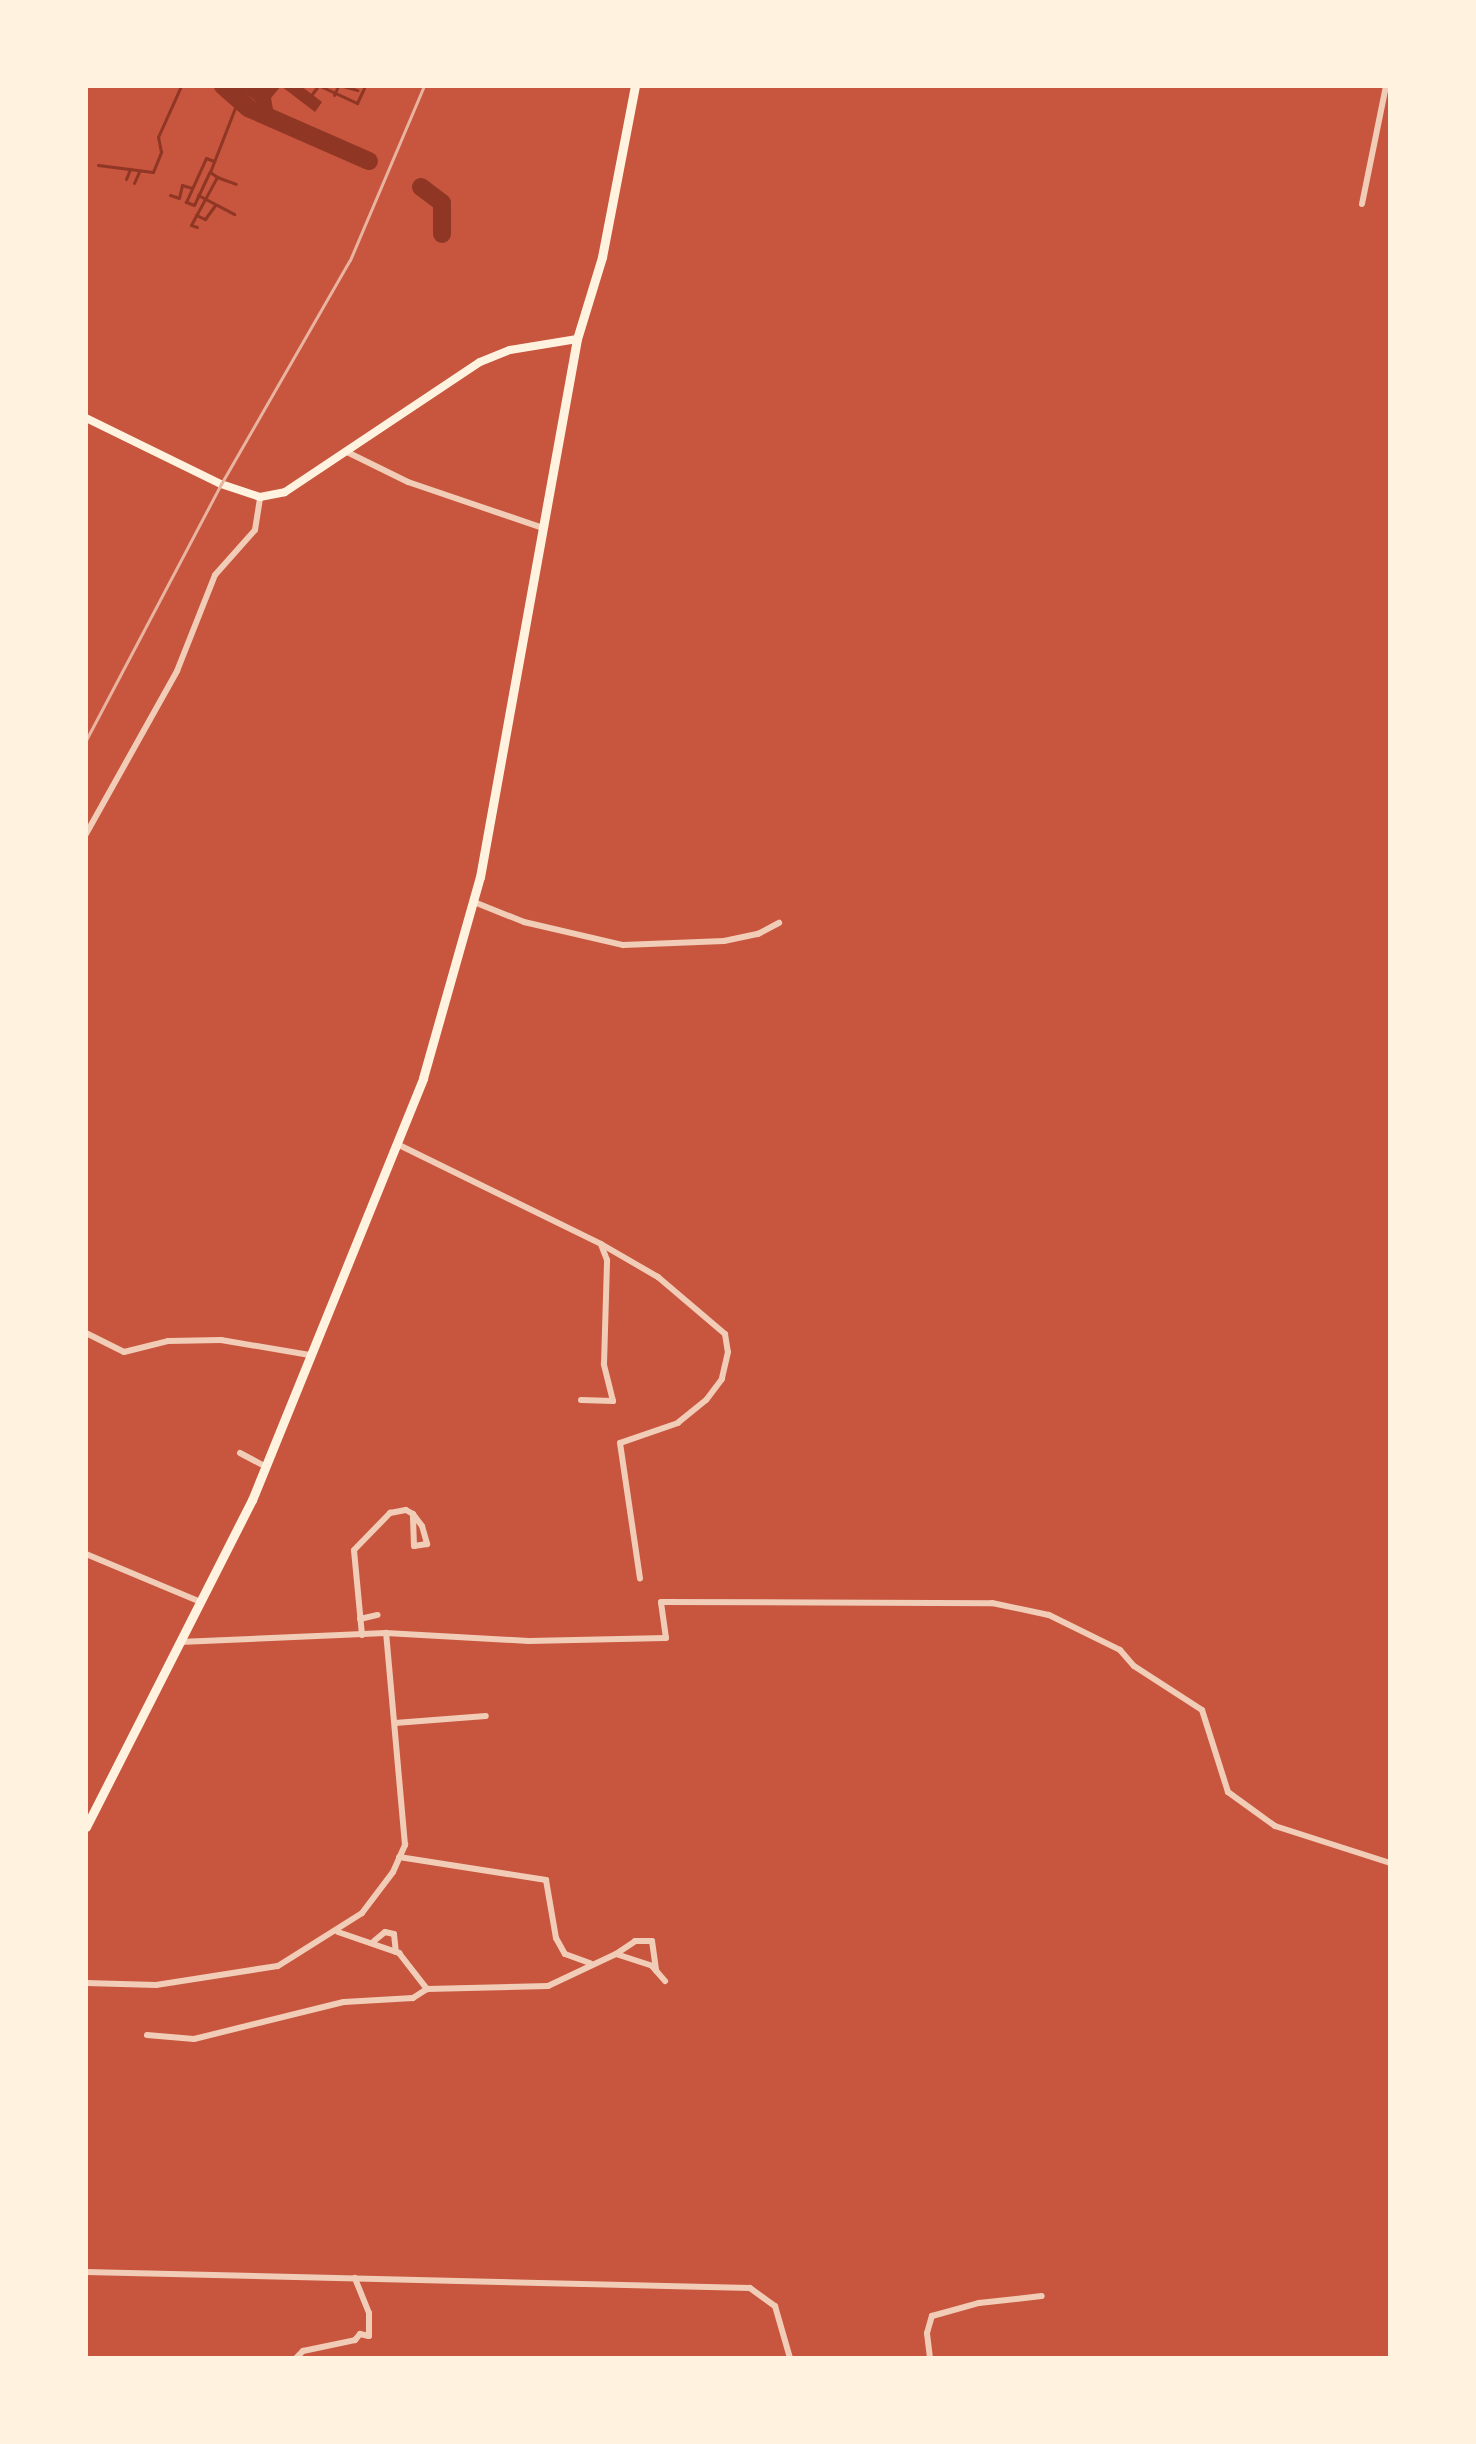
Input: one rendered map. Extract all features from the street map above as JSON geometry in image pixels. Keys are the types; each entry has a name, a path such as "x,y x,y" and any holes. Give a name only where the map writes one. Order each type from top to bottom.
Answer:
{"main road":[{"path":"86,1827 266,1467 314,1356 428,1064 474,902 577,339 602,257 635,86"},
{"path":"86,418 221,484 260,497 285,492 480,362 510,350 577,339"}],"street":[{"path":"1362,204 1386,86"},
{"path":"347,452 408,482 543,528"},
{"path":"86,834 177,671 215,575 255,530 260,497"},
{"path":"474,902 524,922 623,945 724,941 758,934 779,923"},
{"path":"397,1144 601,1244 693,1304 725,1334 728,1352 722,1379 706,1400 678,1423 620,1443 640,1579"},
{"path":"581,1400 613,1401 604,1364 607,1260 601,1244"},
{"path":"86,1333 124,1352 168,1341 221,1340 314,1356"},
{"path":"240,1453 266,1467"},
{"path":"362,1635 354,1550 390,1513 406,1510 413,1514 427,1544 417,1548 413,1540 413,1514"},
{"path":"86,1554 201,1602"},
{"path":"180,1642 386,1633 529,1641 666,1638 661,1602 992,1603 1049,1615 1120,1650 1134,1666 1202,1710 1228,1792 1255,1813 1275,1826 1390,1863"},
{"path":"360,1619 378,1615"},
{"path":"86,1983 156,1985 278,1966 338,1932 362,1913 405,1845 404,1806 386,1633"},
{"path":"395,1723 486,1716"},
{"path":"399,1857 546,1880 556,1938 565,1954 590,1963"},
{"path":"338,1932 374,1941 396,1952 427,1989"},
{"path":"374,1941 385,1932 394,1934 396,1952"},
{"path":"147,2035 194,2039 296,2018 344,2002 413,1998 427,1989 548,1986 590,1963 616,1954 635,1941 652,1941 656,1971"},
{"path":"616,1954 632,1956 656,1971 665,1981"},
{"path":"86,2272 750,2288 775,2306 790,2358"},
{"path":"296,2358 303,2351 355,2340 360,2334 369,2336 369,2313 355,2278"},
{"path":"930,2357 927,2333 932,2316 979,2303 1042,2296"}],"shaded area":[{"path":"235,86 281,86 271,98 273,109 263,107"},
{"path":"281,86 301,86 322,102 315,112"}],"waterway":[{"path":"98,165 153,172 161,152 158,137 181,86"},
{"path":"223,86 248,108 369,161"},
{"path":"312,94 318,86"},
{"path":"320,86 357,103 365,86"},
{"path":"334,95 338,86"},
{"path":"343,86 357,90"},
{"path":"197,227 191,225 217,177 210,172 238,100"},
{"path":"209,173 194,205 186,202 206,158 214,161"},
{"path":"126,179 130,169"},
{"path":"134,183 139,172"},
{"path":"217,177 236,184"},
{"path":"170,195 179,198 182,185 192,188"},
{"path":"421,187 442,203 442,234"},
{"path":"198,195 234,214"},
{"path":"196,215 205,219 215,205"}],"railway":[{"path":"86,740 221,484 350,260 424,86"}]}
